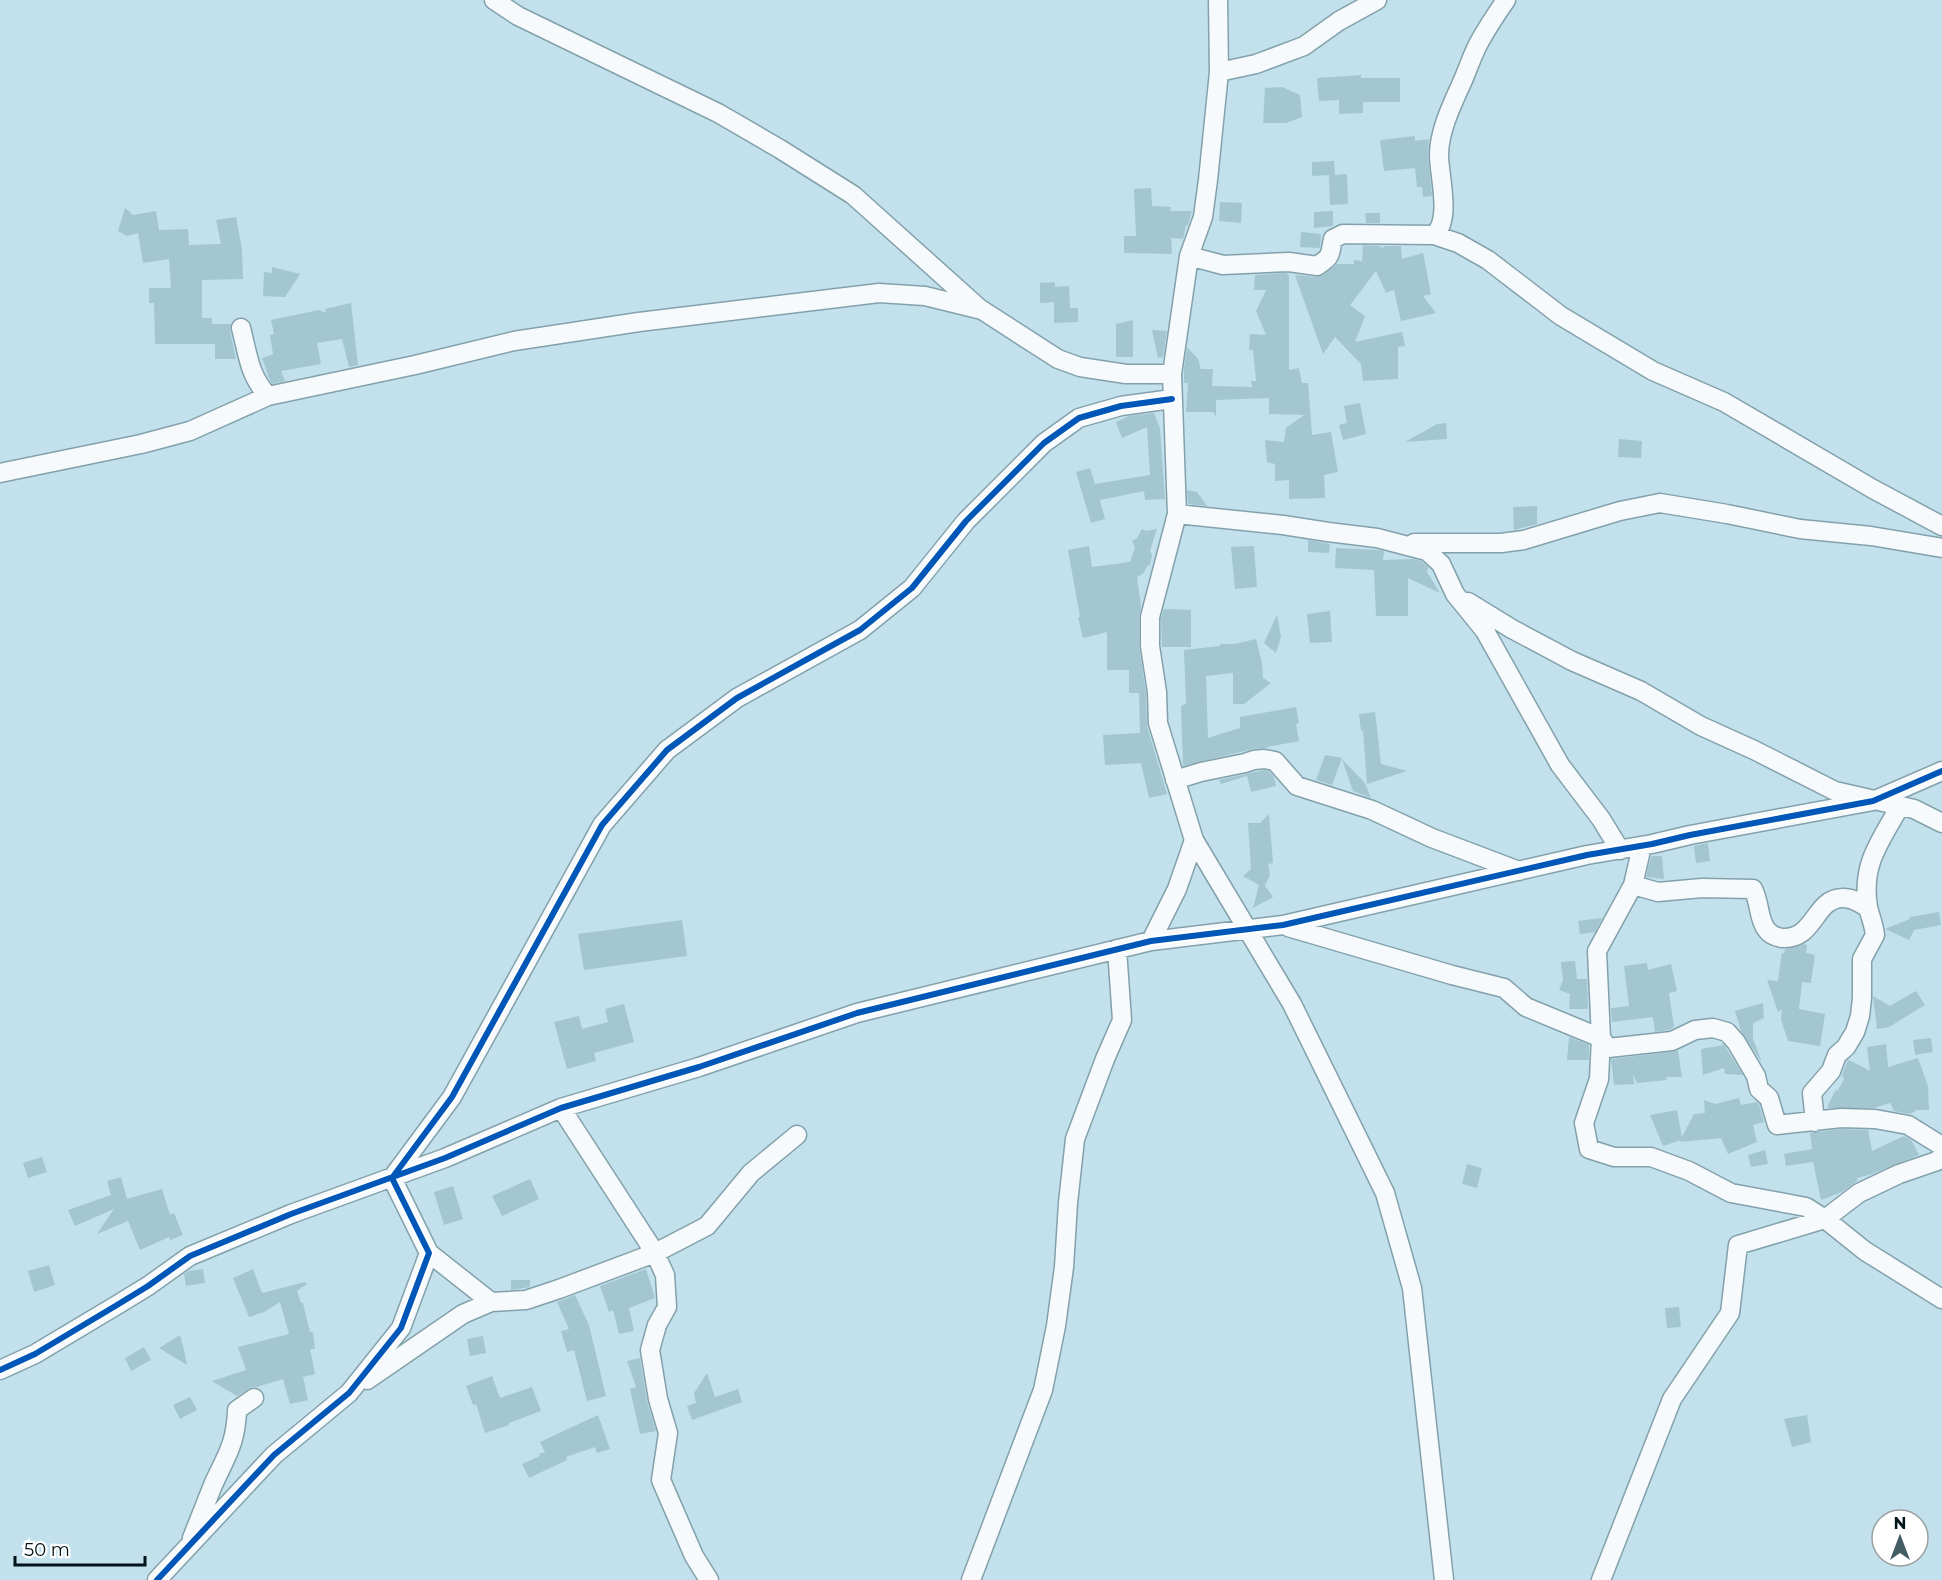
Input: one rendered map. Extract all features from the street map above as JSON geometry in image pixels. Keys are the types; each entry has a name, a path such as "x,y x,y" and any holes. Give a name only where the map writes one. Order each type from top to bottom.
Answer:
{"street":[{"path":"494,0 518,16 718,113 789,154 853,195 982,310 1058,359 1080,367 1126,374 1173,374"},
{"path":"1218,0 1219,72 1203,217 1189,256 1173,374 1177,514 1150,617 1150,646 1157,692 1158,723 1194,840 1292,1004 1385,1193 1412,1288 1444,1580"},
{"path":"1219,72 1256,64 1304,46 1339,21 1377,0"},
{"path":"1434,235 1439,231 1442,217 1443,198 1439,156 1449,113 1480,40 1506,0"},
{"path":"1189,256 1222,265 1288,262 1317,266 1331,253 1333,239 1343,234 1434,235 1458,243 1488,260 1561,316 1653,371 1724,402 1942,526"},
{"path":"0,473 141,444 190,430 268,396 415,365 514,341 639,322 879,293 925,297 982,310"},
{"path":"241,328 250,367 257,384 268,396"},
{"path":"392,1178 452,1097 602,825 667,750 737,698 860,630 912,588 974,513 1044,443 1079,418 1121,406 1173,399"},
{"path":"1394,543 1501,543 1524,540 1620,511 1660,503 1800,529 1871,536 1942,548"},
{"path":"1177,514 1377,538 1427,551 1441,564 1455,594 1485,631 1560,765 1601,819 1620,850"},
{"path":"1455,594 1512,629 1572,661 1641,691 1701,726 1834,791 1914,809 1939,820"},
{"path":"1175,780 1254,760 1275,761 1297,786 1372,810 1432,838 1520,871"},
{"path":"0,1370 35,1354 117,1305 190,1256 329,1199 445,1158 561,1107 699,1067 856,1013 1151,941 1283,925 1587,855 1873,801 1942,771"},
{"path":"1815,1122 1812,1093 1831,1071 1837,1055 1846,1047 1855,1032 1860,1016 1862,959 1875,935 1868,908 1868,868 1875,850 1900,806"},
{"path":"1151,941 1177,889 1194,840"},
{"path":"1642,846 1634,885 1597,951 1601,1038 1599,1079 1584,1123 1589,1149 1614,1156 1651,1157 1689,1171 1731,1193 1806,1207 1865,1251 1942,1299"},
{"path":"1634,885 1658,892 1702,888 1754,889 1765,929 1771,935 1780,938 1803,934 1819,912 1830,902 1840,898 1852,899 1868,908"},
{"path":"1283,925 1503,988 1526,1007 1601,1038 1608,1048 1672,1041 1695,1030 1713,1028 1727,1032 1736,1042 1756,1076 1759,1089 1768,1098 1776,1125 1841,1118 1886,1121 1908,1125 1942,1146"},
{"path":"971,1580 1042,1390 1056,1326 1063,1279 1075,1139 1122,1020 1117,949"},
{"path":"561,1107 655,1253 665,1275 667,1307 657,1325 650,1350 658,1400 668,1433 662,1480 694,1556 709,1580"},
{"path":"157,1580 274,1455 349,1393 463,1314 490,1302 526,1300 655,1253 707,1226 751,1173 797,1135"},
{"path":"1601,1580 1672,1399 1730,1313 1738,1245 1825,1219 1859,1193 1899,1174 1937,1161 1942,1156"},
{"path":"392,1178 429,1253 490,1302"},
{"path":"349,1393 401,1328 429,1253"},
{"path":"172,1580 234,1441 237,1410 254,1398"}],"building":[{"path":"1361,75 1361,78 1400,78 1400,102 1363,102 1363,113 1339,114 1339,100 1319,101 1317,78"},
{"path":"1282,87 1300,95 1302,117 1286,123 1263,123 1265,88"},
{"path":"1415,136 1415,141 1429,139 1428,156 1432,196 1423,197 1422,187 1417,187 1415,168 1384,171 1380,140"},
{"path":"1334,161 1335,175 1347,174 1348,204 1330,205 1329,175 1312,176 1312,162"},
{"path":"1151,188 1152,206 1171,207 1170,211 1192,211 1183,239 1171,238 1172,254 1124,253 1124,236 1136,236 1134,189"},
{"path":"1220,202 1242,203 1241,223 1219,221"},
{"path":"125,208 133,215 156,211 159,230 188,229 189,245 221,244 216,220 236,217 242,249 243,279 202,280 202,318 212,318 212,324 231,324 230,331 236,359 215,359 215,344 155,344 154,303 149,303 149,288 171,288 169,259 143,263 138,233 127,236 118,231"},
{"path":"1333,211 1333,226 1314,228 1314,212"},
{"path":"1365,213 1380,213 1380,223 1366,223"},
{"path":"1301,232 1321,234 1320,248 1300,247"},
{"path":"1363,245 1381,246 1381,248 1401,246 1402,259 1423,253 1431,294 1423,296 1436,313 1401,321 1394,290 1386,293 1376,271 1350,305 1365,316 1355,342 1402,332 1405,346 1398,347 1398,379 1363,381 1361,364 1335,337 1323,354 1295,275 1316,277 1323,275 1337,264 1354,264 1354,260 1362,261"},
{"path":"272,267 300,274 285,297 263,296 264,272 272,273"},
{"path":"1286,273 1289,275 1289,370 1299,368 1302,383 1308,383 1312,435 1331,432 1338,472 1324,475 1325,498 1289,499 1289,480 1275,481 1275,464 1267,462 1265,440 1284,442 1286,428 1304,415 1269,414 1269,398 1216,400 1216,417 1213,412 1186,412 1188,383 1184,383 1184,369 1187,347 1198,359 1201,369 1213,369 1212,386 1252,387 1251,381 1256,381 1253,350 1249,350 1250,334 1266,335 1256,311 1266,290 1254,290 1255,275"},
{"path":"1055,282 1055,287 1069,286 1070,308 1078,308 1078,322 1054,323 1054,302 1040,303 1040,283"},
{"path":"351,303 358,365 349,367 342,339 317,343 321,364 281,371 285,381 272,384 262,358 273,354 270,335 274,334 271,320 319,310 326,313 325,309"},
{"path":"1133,320 1133,357 1116,357 1116,324"},
{"path":"1152,330 1167,331 1163,357 1158,358"},
{"path":"1360,403 1366,434 1343,440 1339,425 1347,423 1344,406"},
{"path":"1154,413 1160,428 1165,499 1145,500 1144,491 1100,500 1105,519 1091,523 1076,472 1090,468 1095,484 1150,475 1147,427 1122,438 1116,422 1129,416"},
{"path":"1446,423 1447,439 1405,442 1437,424"},
{"path":"1619,439 1642,441 1641,458 1618,457"},
{"path":"1187,490 1197,492 1207,506 1188,504"},
{"path":"1537,506 1537,524 1514,530 1513,507"},
{"path":"1142,529 1146,531 1157,529 1150,551 1152,554 1150,565 1143,574 1137,577 1141,606 1139,646 1146,693 1147,726 1167,794 1149,798 1141,763 1105,765 1103,735 1140,733 1139,693 1129,693 1129,670 1107,670 1107,632 1083,638 1068,550 1089,546 1092,567 1130,562 1135,547 1132,541 1137,538"},
{"path":"1308,540 1330,544 1329,553 1308,552"},
{"path":"1254,546 1257,587 1235,589 1231,547"},
{"path":"1336,548 1384,551 1383,560 1414,559 1421,561 1428,567 1427,572 1440,593 1408,578 1408,616 1376,616 1374,570 1335,568"},
{"path":"1164,609 1191,610 1191,647 1162,647 1161,618"},
{"path":"1330,611 1332,642 1310,643 1307,614"},
{"path":"1277,615 1281,637 1276,653 1264,643"},
{"path":"1256,639 1263,678 1271,683 1244,704 1233,704 1233,673 1206,676 1208,738 1240,728 1240,717 1296,707 1299,741 1253,749 1183,766 1181,706 1186,704 1184,650"},
{"path":"1375,712 1381,764 1407,771 1367,784 1363,730 1361,731 1359,714"},
{"path":"1325,755 1342,758 1332,785 1316,780"},
{"path":"1342,759 1365,783 1371,798 1353,791"},
{"path":"1264,770 1269,771 1274,777 1276,786 1251,792 1247,776 1221,784 1219,780"},
{"path":"1269,814 1273,863 1268,864 1270,875 1265,886 1273,897 1253,908 1259,885 1243,876 1251,869 1248,823 1260,823"},
{"path":"1708,843 1710,861 1696,863 1694,846"},
{"path":"1651,856 1662,856 1664,879 1646,877"},
{"path":"1939,912 1941,925 1914,930 1909,940 1885,929 1910,919 1909,917"},
{"path":"1602,918 1595,932 1580,934 1578,921"},
{"path":"682,920 687,956 584,970 578,934"},
{"path":"1807,945 1806,953 1815,955 1811,983 1802,982 1799,1009 1825,1014 1820,1046 1788,1041 1781,1020 1782,1009 1778,1012 1767,980 1778,981 1782,952 1784,954 1785,949"},
{"path":"1575,961 1577,979 1587,979 1588,1009 1569,1009 1570,994 1559,990 1563,980 1561,962"},
{"path":"1647,963 1648,970 1671,964 1677,991 1669,993 1674,1027 1669,1030 1655,1032 1653,1017 1612,1022 1611,1008 1629,1006 1624,966"},
{"path":"1916,991 1925,1005 1889,1027 1877,1029 1873,996 1890,1006"},
{"path":"1763,1003 1764,1018 1753,1023 1753,1041 1762,1063 1741,1031 1735,1011"},
{"path":"624,1004 634,1042 594,1053 596,1061 567,1069 554,1022 579,1016 582,1029 608,1022 605,1009"},
{"path":"1569,1037 1589,1045 1589,1060 1567,1060"},
{"path":"1931,1038 1933,1052 1915,1055 1913,1040"},
{"path":"1886,1044 1888,1067 1918,1058 1928,1086 1929,1110 1917,1110 1910,1114 1894,1111 1890,1103 1874,1108 1827,1108 1844,1079 1842,1075 1847,1062 1849,1060 1870,1071 1867,1047"},
{"path":"1724,1045 1743,1075 1725,1074 1724,1068 1703,1075 1701,1049"},
{"path":"1678,1051 1682,1077 1666,1077 1667,1080 1637,1083 1633,1074 1634,1084 1614,1085 1611,1059"},
{"path":"1739,1098 1741,1105 1757,1102 1764,1122 1753,1125 1757,1142 1728,1154 1721,1138 1680,1142 1681,1140 1663,1146 1650,1115 1677,1110 1682,1137 1694,1114 1705,1113 1704,1100 1715,1104"},
{"path":"1841,1129 1868,1130 1872,1151 1904,1136 1912,1141 1919,1155 1857,1178 1857,1181 1842,1192 1821,1200 1813,1162 1786,1166 1784,1154 1812,1149 1810,1133"},
{"path":"1765,1150 1768,1164 1751,1167 1748,1155"},
{"path":"42,1157 47,1172 28,1178 23,1163"},
{"path":"1467,1164 1482,1168 1477,1188 1462,1184"},
{"path":"121,1177 127,1199 162,1189 170,1215 174,1213 183,1235 170,1240 169,1237 140,1250 128,1221 97,1234 114,1209 75,1226 68,1210 111,1195 107,1181"},
{"path":"530,1179 539,1199 502,1216 492,1196"},
{"path":"453,1186 463,1219 444,1225 434,1192"},
{"path":"49,1265 55,1285 34,1292 28,1271"},
{"path":"203,1269 205,1283 186,1286 184,1274"},
{"path":"253,1269 262,1293 305,1282 307,1284 297,1291 303,1303 310,1332 313,1332 315,1349 310,1349 315,1374 303,1377 308,1400 290,1404 283,1379 252,1387 237,1396 212,1381 246,1370 238,1347 289,1334 280,1302 264,1312 249,1317 233,1278"},
{"path":"646,1269 655,1298 629,1308 634,1331 619,1334 613,1310 609,1312 600,1286"},
{"path":"511,1280 530,1280 530,1287 511,1290"},
{"path":"575,1295 589,1325 606,1396 587,1401 574,1350 567,1352 561,1331 569,1329 557,1302"},
{"path":"1679,1307 1681,1327 1667,1328 1665,1308"},
{"path":"180,1335 184,1350 187,1365 159,1348"},
{"path":"483,1336 486,1353 470,1356 467,1339"},
{"path":"144,1347 151,1360 131,1371 125,1358"},
{"path":"640,1358 647,1401 656,1431 640,1434 630,1389 636,1387 627,1361"},
{"path":"707,1373 715,1397 738,1389 742,1402 692,1420 687,1406 696,1403 694,1393"},
{"path":"492,1376 500,1398 532,1387 541,1411 485,1433 476,1404 473,1405 466,1386"},
{"path":"190,1397 197,1410 180,1419 173,1405"},
{"path":"598,1415 610,1449 597,1453 595,1447 566,1457 567,1460 529,1478 522,1464 545,1452 540,1442"},
{"path":"1807,1415 1811,1442 1792,1447 1784,1419"}],"cycle path":[{"path":"157,1580 274,1455 349,1393 401,1328 429,1253 392,1178 452,1097 602,825 667,750 737,698 860,630 912,588 966,521 1044,443 1079,418 1121,406 1172,399"},
{"path":"0,1370 35,1354 117,1305 190,1256 291,1214 445,1158 561,1108 699,1067 857,1013 1151,941 1283,925 1587,855 1873,801 1942,771"}]}
